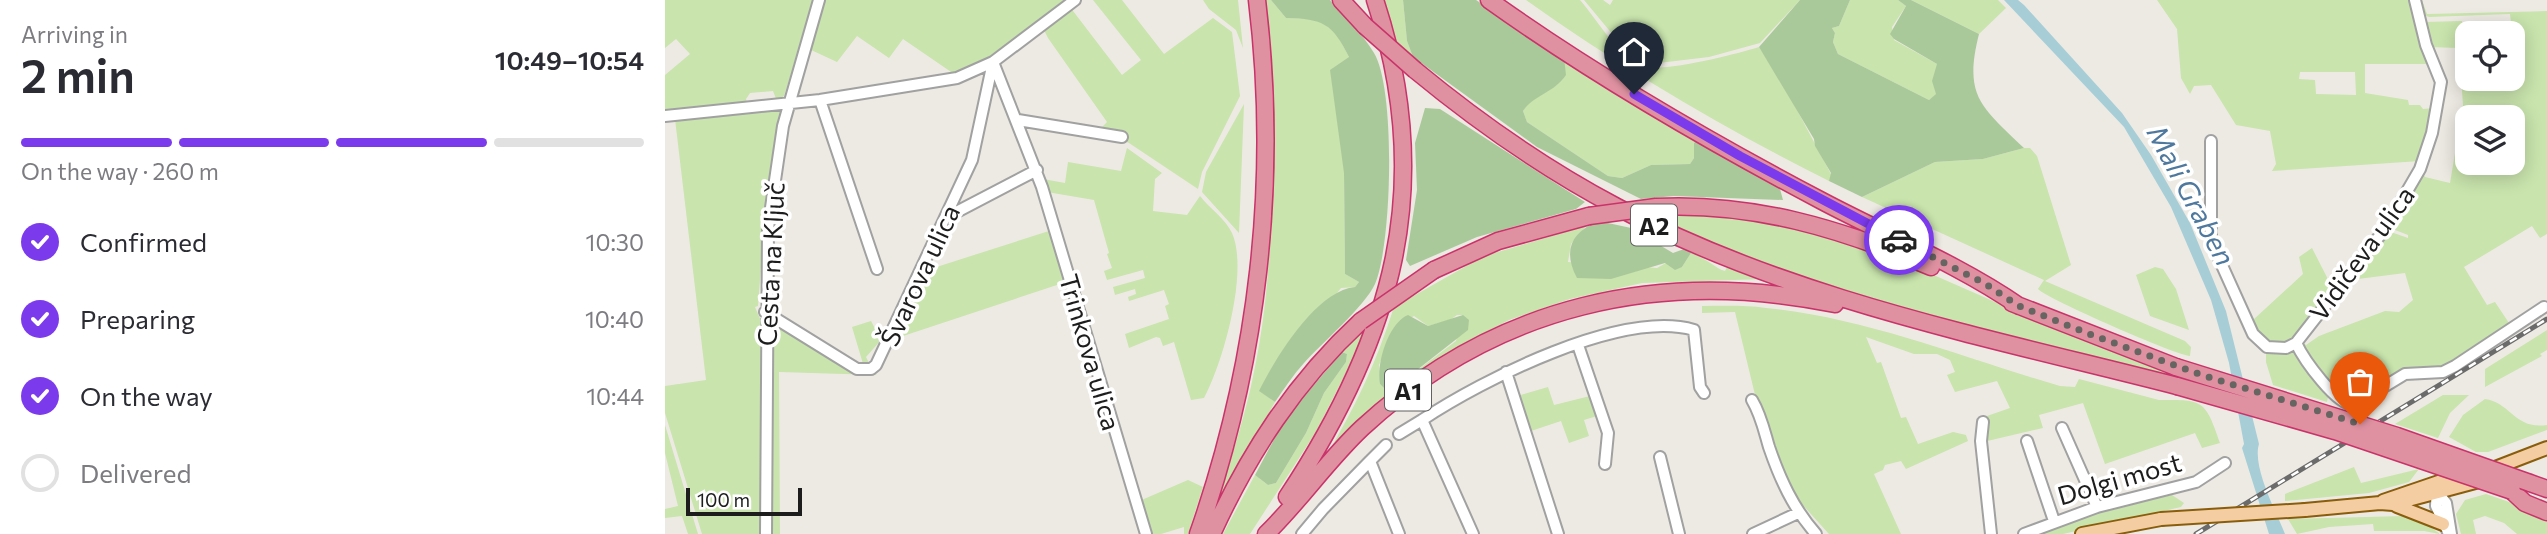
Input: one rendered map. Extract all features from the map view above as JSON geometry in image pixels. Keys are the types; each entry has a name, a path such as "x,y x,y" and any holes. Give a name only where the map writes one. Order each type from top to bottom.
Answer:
{"highway":[{"path":"1198,534 1237,403 1259,271 1266,138 1257,0"},
{"name":"A2","path":"1341,0 1415,70 1515,145 1629,214 1710,251 1784,279 1922,319"},
{"path":"1264,534 1317,450 1347,396 1373,339 1390,279 1400,207 1401,135 1394,73 1375,0"},
{"path":"1489,0 1704,136 1849,215 1984,283 2019,306"},
{"name":"A1","path":"1212,534 1251,457 1290,396 1316,364 1361,321 1434,270 1517,234 1589,216 1656,207 1740,209 1821,226 1901,254 2019,306 2176,366 2397,436 2547,505"},
{"name":"A1","path":"1264,534 1341,449 1411,388 1482,345 1559,313 1639,295 1722,289 1807,299 1903,321 1922,319 2335,431 2523,493 2547,489"},
{"path":"2523,493 2547,484"},
{"path":"2523,493 2547,512"}],"main road":[{"path":"2082,534 2161,519 2386,504 2439,481 2479,468 2495,468 2547,448"},
{"path":"2386,504 2448,531"}],"street":[{"name":"Cesta na Ključ","path":"766,534 765,312 770,202 788,103 820,0"},
{"path":"665,116 820,100 957,78 993,62 1075,0"},
{"name":"Vidičeva ulica","path":"2211,141 2211,241 2239,304 2260,342 2277,349 2296,343 2385,229 2420,169 2432,133 2441,82 2426,45 2415,0"},
{"name":"Trinkova ulica","path":"993,62 1037,170 1146,534"},
{"name":"Švarova ulica","path":"765,312 857,369 871,369 881,358 972,160 993,62"},
{"path":"820,100 877,269"},
{"path":"1018,120 1122,137"},
{"path":"945,218 1037,170"},
{"name":"Vidičeva ulica","path":"2296,343 2335,396 2347,405 2362,402 2405,374 2443,372 2544,307"},
{"path":"1399,434 1479,384 1506,372 1578,345 1661,327 1694,330 1700,387 1704,393"},
{"path":"1578,345 1608,433 1605,464"},
{"path":"1506,372 1557,534"},
{"path":"1752,400 1784,487 1798,513 1816,534"},
{"path":"1422,420 1473,534"},
{"path":"1983,422 1981,441 1990,534"},
{"path":"2062,428 2097,507"},
{"path":"2027,441 2054,521"},
{"path":"1302,534 1341,489 1386,445"},
{"path":"1660,457 1679,534"},
{"path":"1370,461 1399,534"},
{"name":"Dolgi most","path":"2024,534 2097,507 2196,482 2225,463"},
{"path":"2439,481 2436,506 2448,531"},
{"path":"1753,534 1798,513"}],"green space":[{"path":"665,0 814,0 784,96 777,101 773,91 750,93 746,99 748,105 665,113 665,75 690,54 676,39 665,48"},
{"path":"825,0 1069,0 992,57 957,76 903,39 889,58 857,36 837,62 809,49"},
{"path":"1093,0 1122,0 1164,54 1213,18 1232,32 1240,96 1202,172 1198,189 1129,143 1103,132 1102,127 1107,122 1048,38 1043,28 1070,7 1122,75 1141,60"},
{"path":"1203,0 1238,0 1243,48 1236,30 1209,9"},
{"path":"1263,0 1271,0 1286,18 1318,19 1337,34 1349,57 1344,173 1345,274 1359,282 1355,287 1341,288 1260,391 1275,402 1225,493 1220,495 1251,387 1267,279 1271,186"},
{"path":"1271,0 1330,0 1370,46 1381,72 1386,99 1389,167 1385,237 1375,284 1353,314 1300,368 1275,402 1259,391 1287,344 1326,300 1340,291 1355,287 1359,282 1345,274 1344,173 1330,70 1349,57 1337,37 1325,25 1286,18"},
{"path":"1384,0 1403,0 1407,41 1413,57 1395,40"},
{"path":"1403,0 1476,0 1564,57 1566,75 1523,111 1527,122 1608,176 1622,178 1651,165 1690,164 1694,158 1694,143 1698,139 1780,189 1783,200 1674,196 1641,199 1537,147 1413,57 1407,41"},
{"path":"1526,0 1580,0 1607,36 1637,65 1679,66 1759,47 1780,78 1832,176 1829,181 1712,119 1599,50"},
{"path":"1584,0 1603,0 1610,5 1613,0 1800,0 1760,43 1709,57 1650,64 1633,59"},
{"path":"1800,0 1850,0 1839,26 1832,28 1835,33 1833,42 1838,54 1929,100 1936,94 1932,81 1937,64 1890,34 1906,6 1898,0 1911,0 1979,34 1973,73 1975,87 1987,111 2024,148 1983,159 1935,162 1862,197 1829,181 1831,173 1815,146 1814,139 1759,47"},
{"path":"1850,0 1898,0 1906,6 1892,27 1894,40 1937,64 1937,94 1929,100 1838,54 1833,42 1835,33 1832,28 1839,26"},
{"path":"1911,0 1998,0 2006,8 1979,34"},
{"path":"2157,0 2412,0 2430,64 2365,64 2365,93 2408,100 2409,105 2420,105 2423,109 2435,108 2420,161 2272,171 2276,164 2270,131 2236,125 2211,85 2194,86 2190,94 2181,78 2177,29","holes":["2300,72 2355,72 2356,95 2316,94 2315,80 2299,79"]},
{"path":"2418,0 2422,0 2427,14 2547,11 2547,234 2540,238 2532,226 2464,267 2487,305 2495,302 2511,326 2442,370 2422,369 2352,402 2342,399 2301,347 2302,341 2306,345 2319,336 2385,311 2399,312 2413,300 2405,273 2358,279 2354,274 2388,231 2408,238 2408,235 2390,228 2422,172 2425,177 2450,183 2455,153 2455,175 2525,175 2525,105 2463,105 2462,91 2525,91 2525,21 2511,21 2510,14 2429,17 2422,14"},
{"path":"2455,21 2455,48 2429,47 2423,22"},
{"path":"1564,57 1698,139 1694,143 1694,158 1690,164 1651,165 1622,178 1608,176 1527,122 1523,111 1531,99 1541,95"},
{"path":"1244,104 1239,233 1202,192 1206,172"},
{"path":"778,107 781,113 766,201 758,306 755,307 761,321 760,534 702,534 665,413 665,386 706,380 675,119"},
{"path":"1425,108 1440,109 1585,202 1576,209 1477,237 1410,266 1406,260 1417,190 1415,143"},
{"path":"1127,148 1162,173 1155,179 1153,211 1187,215 1200,196 1232,233 1236,250 1236,293 1219,363 1204,398 1191,400 1174,342 1163,346 1160,338 1156,337 1129,348 1125,334 1169,319 1165,306 1169,304 1164,290 1129,301 1128,297 1136,294 1135,289 1115,295 1113,287 1145,278 1143,270 1107,280 1104,271 1112,268 1094,200 1047,192 1043,179 1065,183 1068,162 1121,171"},
{"path":"2030,148 2037,156 2071,265 2045,281 2185,341 2191,347 2190,356 2064,304 2038,289 2044,280 1862,197 1935,162 1983,159"},
{"path":"1708,213 1803,227 1929,273 2025,315 2194,380 2194,384 1893,306 1773,270 1648,216"},
{"path":"1599,221 1631,228 1673,253 1684,249 1691,253 1682,267 1675,270 1665,263 1611,279 1577,278 1570,260 1572,244 1581,231"},
{"path":"1586,226 1571,244 1568,262 1657,268 1666,263 1682,267 1691,253 1722,270 1725,271 1728,265 1764,279 1642,283 1570,299 1509,320 1452,350 1420,371 1324,459 1364,385 1394,307 1484,256","holes":["1463,315 1456,341 1394,388 1386,390 1380,384 1379,365 1394,328 1414,316 1428,326"]},
{"path":"1052,230 1066,282 891,340 921,272"},
{"path":"2312,248 2334,291 2293,341 2288,344 2265,343 2251,324 2303,274 2299,257"},
{"path":"2155,267 2163,269 2176,289 2189,330 2150,316 2136,275"},
{"path":"1702,306 1750,306 1841,320 2060,386 2075,387 2079,379 2159,400 2194,402 2206,410 2220,443 2202,448 2195,433 2105,464 2083,403 2039,415 2043,428 1983,442 1987,416 2010,408 1997,381 1955,392 1947,375 1955,372 1950,360 1937,354 1914,354 1866,337 1877,363 1881,362 1901,418 1906,417 1918,444 1953,432 1966,435 1968,441 1906,469 1901,461 1885,465 1883,470 1874,474 1901,534 1829,534 1791,492 1757,403 1735,312 1702,313"},
{"path":"1408,315 1428,326 1463,315 1469,320 1468,330 1394,388 1386,390 1380,384 1379,376 1385,345 1395,326"},
{"path":"871,321 881,340 866,357 870,365 864,367 852,327"},
{"path":"1370,325 1316,432 1250,534 1223,534 1255,475 1268,485 1276,483 1306,433 1324,393 1346,362 1347,354 1342,352"},
{"path":"778,326 877,375 779,372 780,534 770,534 771,357"},
{"path":"2547,330 2547,350 2540,354 2542,356 2485,387 2485,369"},
{"path":"2266,349 2295,351 2329,391 2327,402 2273,385 2266,362"},
{"path":"1342,352 1347,354 1346,362 1324,393 1306,433 1276,483 1268,485 1255,475 1285,419"},
{"path":"1548,387 1554,405 1590,396 1597,416 1584,420 1589,436 1569,443 1561,421 1528,432 1517,396"},
{"path":"2443,395 2469,395 2450,413 2438,438 2395,424"},
{"path":"2485,399 2501,405 2527,423 2547,425 2547,430 2488,452 2476,452 2449,437 2463,415"},
{"path":"665,425 698,534 688,534 682,516 665,518 665,509 678,506 665,453"},
{"path":"2354,467 2361,483 2419,469 2409,482 2369,493 2285,501 2285,494"},
{"path":"1188,480 1203,487 1188,534 1184,534 1184,527 1161,534 1147,534 1137,502"},
{"path":"2486,494 2547,515 2547,534 2517,534 2504,523 2485,516 2473,520 2476,534 2461,534 2456,514 2465,500"},
{"path":"2172,495 2184,503 2181,507 2063,534 2036,534 2098,511"},
{"path":"2405,516 2425,523 2440,534 2424,531 2374,531 2373,524 2329,527 2297,534 2288,519"}],"water":[{"name":"Mali Graben","path":"2004,0 2018,0 2024,5 2122,113 2151,155 2190,223 2226,311 2259,444 2262,477 2285,534 2269,534 2242,448 2244,444 2229,363 2211,300 2171,207 2124,127"}],"railway":[{"path":"2196,534 2547,319"}],"way so far":[{"path":"1899,240 1984,283 2019,306 2199,374 2360,424"}],"route":[{"path":"1634,94 1812,196 1899,240"}]}
